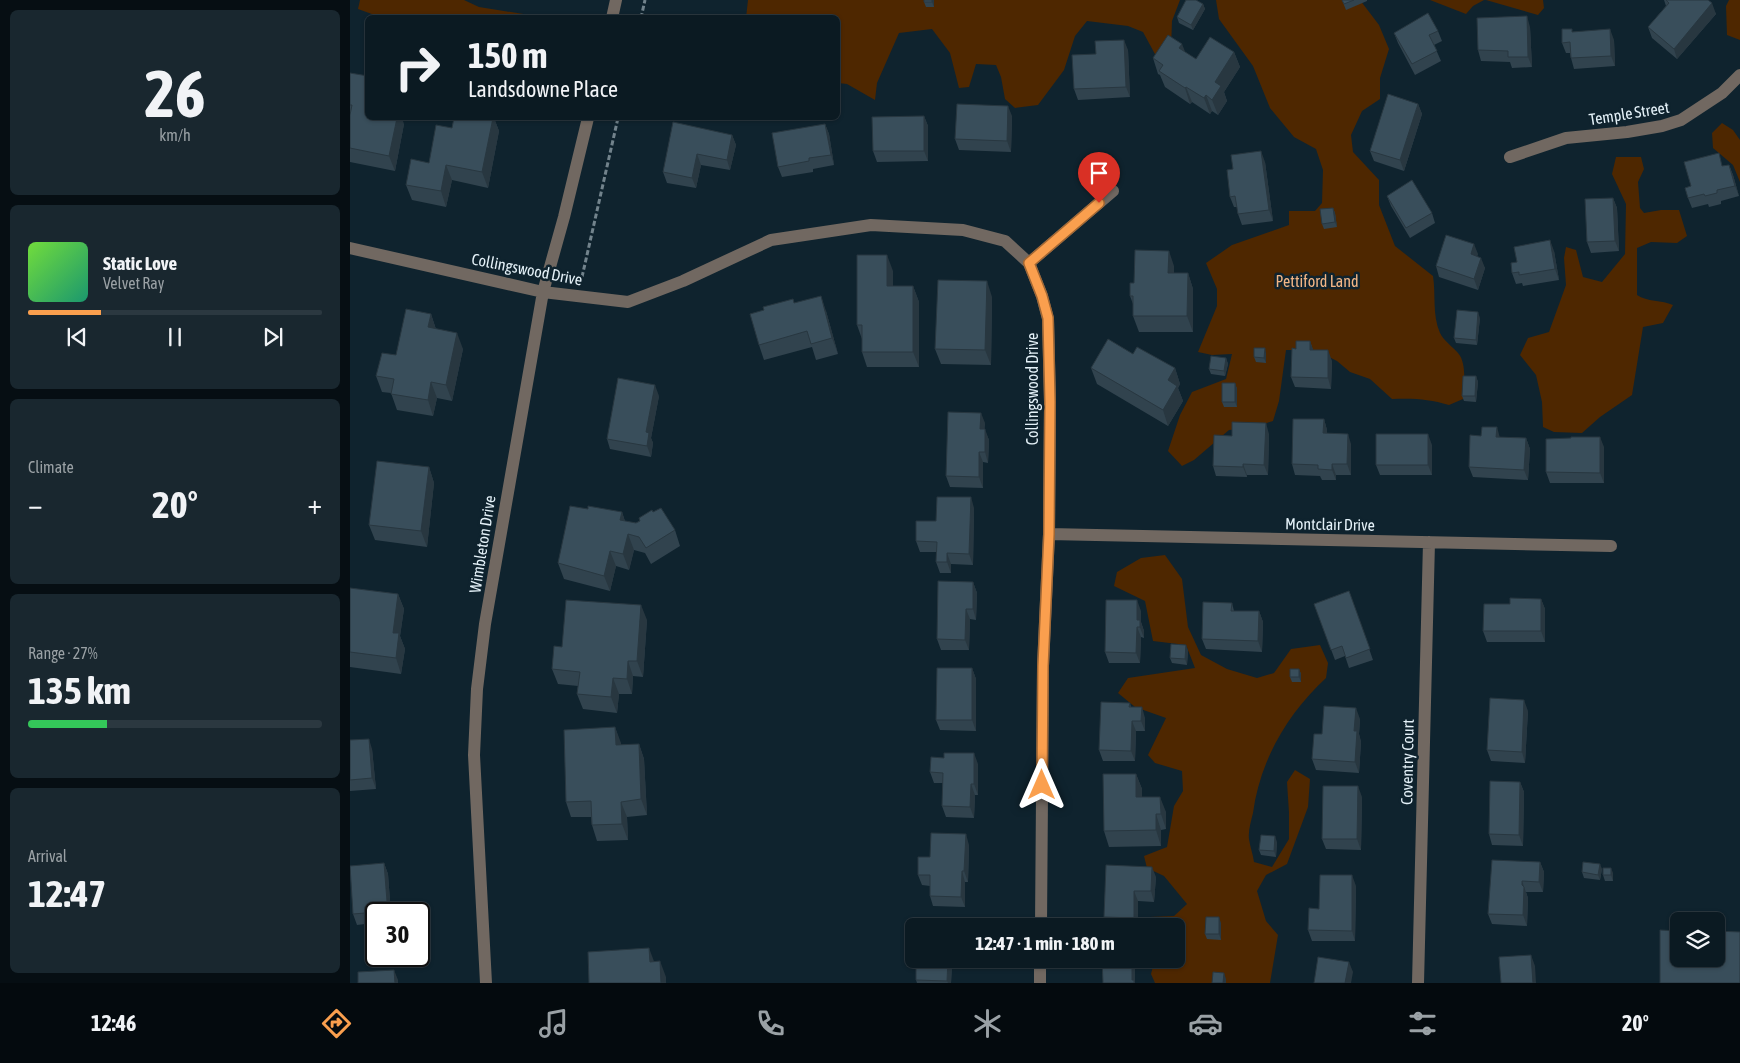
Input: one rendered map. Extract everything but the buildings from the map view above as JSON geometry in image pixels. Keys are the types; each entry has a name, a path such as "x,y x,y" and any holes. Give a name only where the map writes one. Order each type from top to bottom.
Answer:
{"street":[{"path":"613,15 616,0"},
{"name":"Temple Street","path":"1510,157 1566,138 1627,132 1662,126 1681,120 1722,93 1740,75"},
{"name":"Wimbleton Drive","path":"486,983 474,754 477,689 485,624 543,292 564,217 588,120"},
{"path":"1029,263 1113,191"},
{"name":"Collingswood Drive","path":"350,248 543,292 628,302 684,281 771,240 871,225 963,230 1005,241 1029,263 1042,296 1048,318 1050,402 1049,534 1043,666 1041,918"},
{"name":"Montclair Drive","path":"1049,534 1611,546"},
{"name":"Coventry Court","path":"1418,983 1429,542"},
{"path":"1040,968 1040,983"}],"path":[{"path":"642,15 645,0"},
{"path":"582,276 618,120"}],"green space":[{"path":"360,0 464,0 479,7 529,15 374,15 358,9"},
{"path":"748,0 1180,0 1172,21 1171,49 1156,56 1143,32 1128,26 1087,21 1075,36 1064,70 1038,105 1015,108 1005,99 1001,77 996,65 976,64 969,87 959,88 950,53 932,29 899,33 877,83 875,100 847,84 840,83 840,15 746,15"},
{"name":"Pettiford Land","path":"1216,0 1360,0 1379,25 1389,49 1380,78 1380,99 1362,111 1351,135 1353,152 1379,180 1379,205 1395,246 1433,276 1435,312 1440,333 1458,353 1463,363 1463,399 1449,405 1421,399 1392,399 1370,379 1350,372 1337,361 1315,350 1286,350 1279,401 1273,421 1251,428 1229,430 1194,460 1182,466 1168,451 1180,415 1192,392 1226,379 1232,354 1212,355 1198,352 1217,306 1217,289 1206,263 1232,245 1289,225 1289,211 1315,211 1322,203 1323,170 1316,149 1294,137 1270,108 1253,66 1219,19"},
{"path":"1430,0 1484,0 1473,6 1466,14"},
{"path":"1486,0 1543,0 1544,8 1538,15"},
{"path":"1729,0 1740,0 1740,40 1727,35 1726,6"},
{"path":"1722,123 1733,130 1740,140 1740,182 1733,165 1713,148 1712,133"},
{"path":"1616,157 1641,157 1644,169 1638,182 1640,208 1644,213 1661,210 1679,210 1687,236 1677,243 1651,242 1637,248 1637,295 1645,299 1673,305 1663,323 1643,327 1632,395 1600,417 1582,433 1554,432 1543,427 1542,402 1536,375 1520,355 1528,338 1549,332 1566,285 1564,258 1566,247 1576,250 1583,277 1602,282 1625,254 1626,204 1612,174"},
{"path":"1165,555 1182,579 1188,627 1201,655 1227,669 1257,678 1274,673 1291,649 1320,645 1328,663 1326,678 1288,722 1269,756 1262,774 1250,826 1249,839 1254,862 1272,867 1289,839 1287,782 1295,770 1310,779 1308,807 1287,864 1266,875 1257,891 1266,921 1278,935 1270,983 1155,983 1151,974 1152,968 1185,968 1185,918 1149,918 1174,916 1187,904 1164,876 1147,868 1144,856 1167,847 1174,806 1183,791 1182,771 1155,763 1148,755 1166,718 1135,707 1118,693 1128,678 1195,668 1186,645 1153,641 1145,601 1114,586 1117,572 1141,558"}],"route":[{"path":"1042,785 1043,666 1049,534 1050,402 1048,318 1042,296 1029,263 1099,203"}]}
